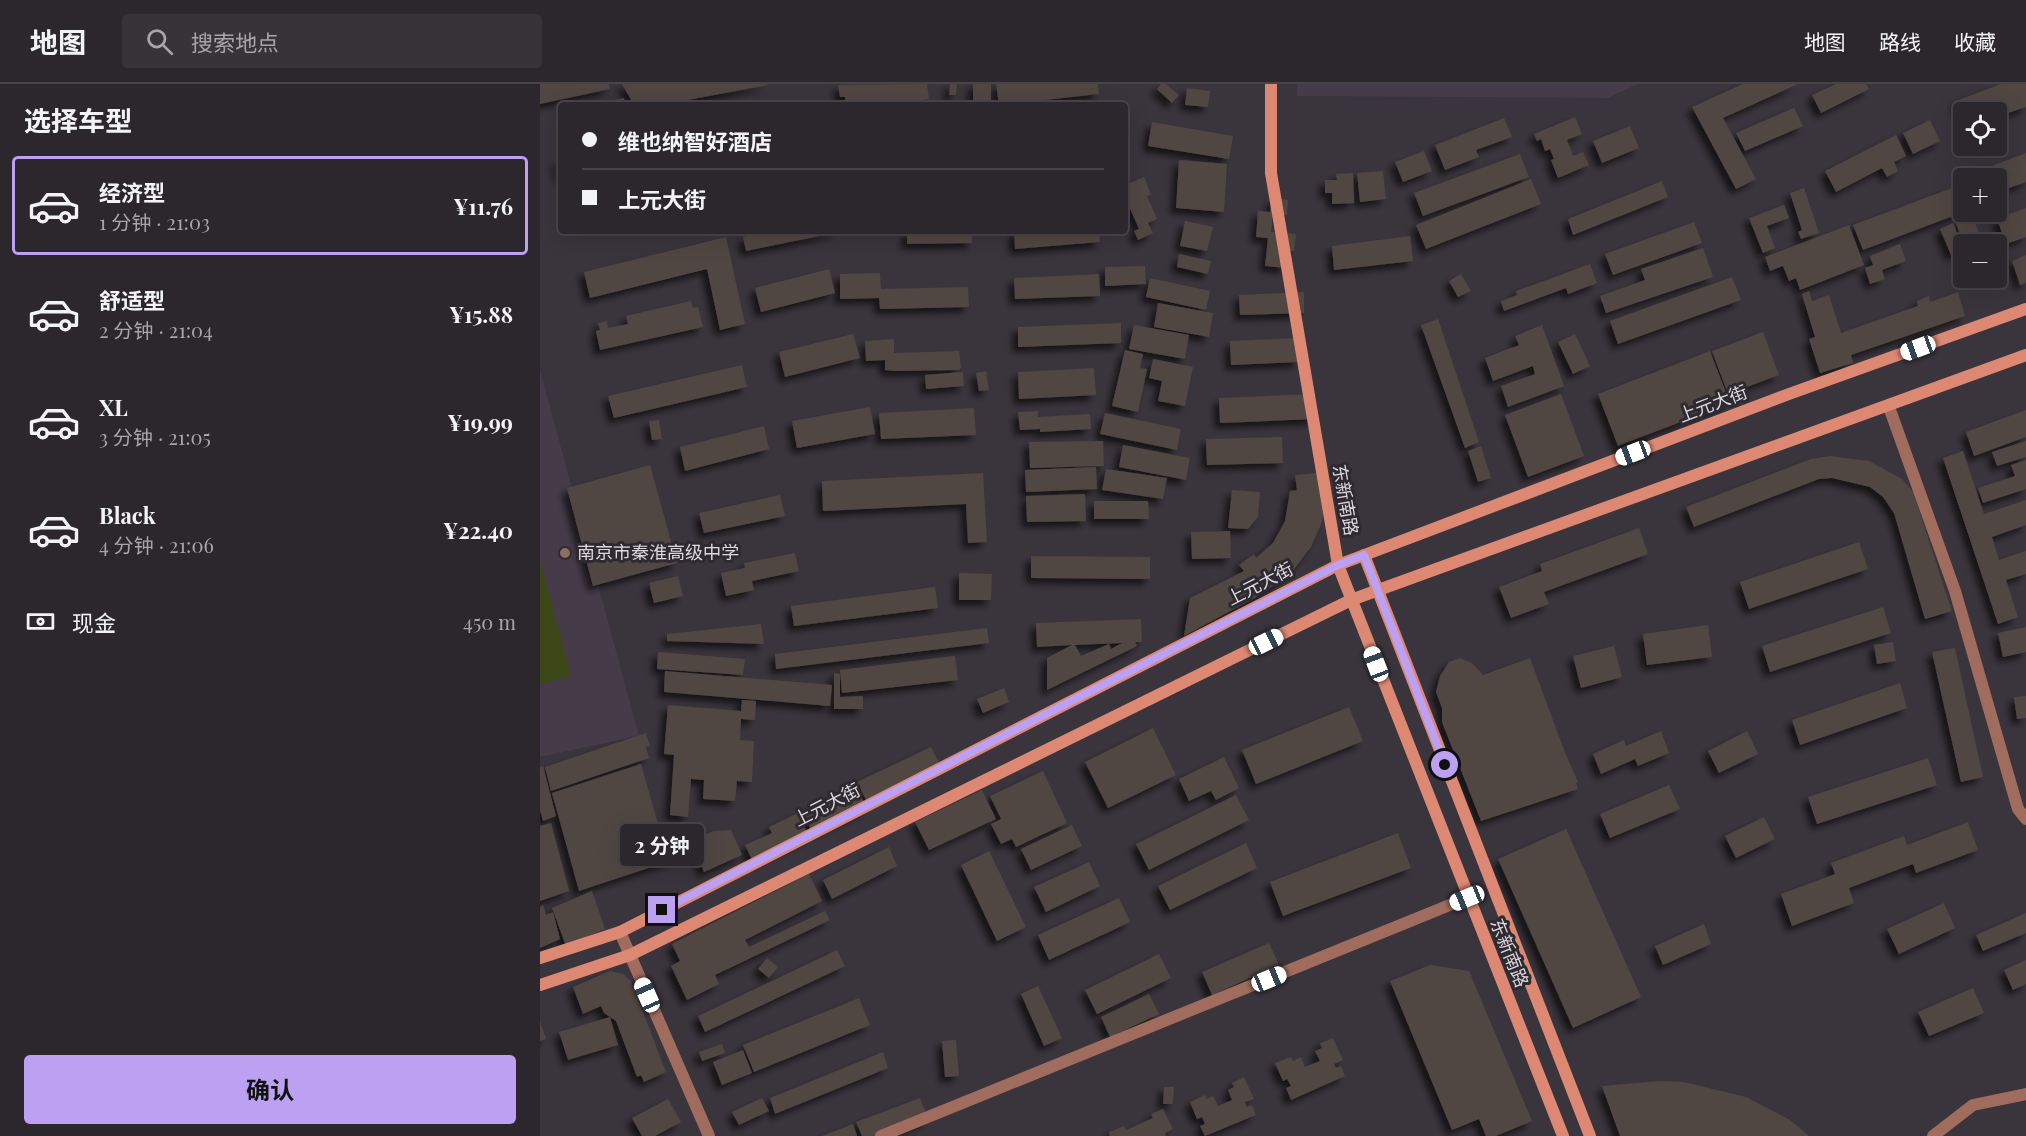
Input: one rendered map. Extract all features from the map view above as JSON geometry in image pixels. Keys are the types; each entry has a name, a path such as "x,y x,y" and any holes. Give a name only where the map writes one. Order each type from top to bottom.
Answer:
{"main road":[{"name":"东新南路","path":"1271,84 1271,173 1338,565 1467,898 1563,1136"},
{"name":"上元大街","path":"540,958 620,932 1338,565 1789,394 2026,309"},
{"path":"540,985 630,955 1352,600 2026,355"},
{"name":"东新南路","path":"1364,555 1590,1136"}],"street":[{"path":"1889,406 1955,591 2018,809 2026,819"},
{"path":"881,1136 1467,898"},
{"path":"620,932 710,1136"},
{"path":"1933,1136 1973,1105 2026,1094"}],"shaded area":[{"path":"1297,84 1638,84 1608,98 1297,96"},
{"name":"南京市秦淮高级中学","path":"540,370 639,736 540,757"}],"green space":[{"path":"540,561 571,676 540,684"}],"building":[{"path":"540,84 609,84 610,89 540,104"},
{"path":"622,84 768,85 677,102 632,102"},
{"path":"927,84 929,99 908,102 846,102 845,97 840,97 838,85"},
{"path":"950,84 957,84 956,95 949,95"},
{"path":"973,84 991,84 991,102 973,102"},
{"path":"996,84 1098,84 1099,94 1026,102 999,102"},
{"path":"1161,84 1166,84 1179,95 1172,103 1157,89"},
{"path":"1743,84 1798,84 1723,118 1756,179 1736,189 1692,107"},
{"path":"1836,84 1866,84 1869,89 1821,113 1812,95"},
{"path":"2001,84 2026,84 2026,107 2007,113 2007,102 1956,101"},
{"path":"1187,88 1210,91 1208,107 1185,105"},
{"path":"624,98 625,102 606,102"},
{"path":"1794,108 1803,126 1745,151 1736,133"},
{"path":"1575,117 1582,134 1567,140 1573,156 1583,152 1589,165 1558,178 1551,160 1554,159 1550,149 1545,151 1541,139 1537,141 1534,134"},
{"path":"1504,118 1512,137 1476,150 1479,157 1445,170 1435,145"},
{"path":"1930,120 1940,141 1913,154 1903,133"},
{"path":"1152,122 1233,136 1229,159 1148,146"},
{"path":"1630,126 1639,148 1602,163 1593,141"},
{"path":"1896,135 1906,156 1894,162 1898,171 1887,177 1882,168 1836,192 1825,171"},
{"path":"1424,151 1432,171 1403,182 1395,162"},
{"path":"2026,153 2026,182 2007,189 2007,168 1986,168"},
{"path":"1520,154 1529,177 1423,216 1414,193"},
{"path":"1179,160 1227,164 1224,212 1176,208"},
{"path":"1383,171 1386,199 1360,202 1357,173"},
{"path":"1353,173 1354,203 1332,204 1332,193 1325,193 1325,180 1337,180 1336,174"},
{"path":"1144,177 1151,195 1147,196 1157,219 1148,223 1153,233 1138,240 1134,231 1139,229 1128,204 1128,184"},
{"path":"1531,179 1541,204 1426,249 1416,225"},
{"path":"1662,181 1668,197 1573,235 1568,219"},
{"path":"1804,188 1819,233 1801,239 1798,232 1802,230 1790,193"},
{"path":"1952,188 1953,191 1953,216 1863,250 1853,225"},
{"path":"1272,198 1288,200 1287,215 1273,213 1271,232 1296,234 1294,251 1288,250 1286,268 1265,266 1268,238 1256,237 1258,211 1270,212"},
{"path":"1784,205 1789,218 1767,226 1775,248 1763,253 1749,218"},
{"path":"2026,208 2026,237 2007,244 2007,234 2002,234 1998,222 2007,222 2007,215"},
{"path":"1185,221 1213,227 1207,251 1180,246"},
{"path":"1694,222 1702,243 1613,275 1605,254"},
{"path":"1975,222 1979,234 1960,234 1956,223"},
{"path":"1953,223 1957,234 1953,234 1953,254 1951,255 1940,229"},
{"path":"1849,225 1864,265 1800,290 1796,278 1789,281 1783,266 1770,271 1765,257"},
{"path":"756,234 829,234 746,251 743,237"},
{"path":"907,234 972,234 972,243 907,244"},
{"path":"1014,234 1099,234 1100,242 1015,249"},
{"path":"1410,236 1413,261 1334,270 1332,246"},
{"path":"726,237 745,324 720,330 707,269 590,298 584,272"},
{"path":"1900,244 1906,261 1882,270 1885,279 1870,284 1865,268 1873,265 1870,256"},
{"path":"1703,248 1713,277 1606,313 1600,296 1645,280 1641,269"},
{"path":"1179,254 1211,261 1208,274 1177,267"},
{"path":"2026,255 2026,283 2020,285 2012,261"},
{"path":"1590,264 1597,283 1568,294 1566,288 1504,311 1501,301 1517,295 1516,291"},
{"path":"1145,266 1146,284 1105,286 1105,267"},
{"path":"829,269 835,293 761,312 755,288"},
{"path":"880,273 881,289 968,287 969,307 880,309 879,298 840,299 840,274"},
{"path":"1099,274 1100,296 1015,299 1014,278"},
{"path":"1461,274 1471,291 1458,297 1449,281"},
{"path":"1732,277 1741,300 1618,344 1610,321"},
{"path":"1150,278 1210,291 1206,310 1146,297"},
{"path":"1809,291 1812,301 1829,295 1841,333 1918,306 1917,301 1929,296 1930,302 1958,292 1965,316 1851,355 1853,363 1820,373 1809,339 1815,337 1802,294"},
{"path":"1304,292 1304,313 1240,315 1239,295"},
{"path":"691,301 693,308 698,307 703,327 600,350 596,331 600,330 598,323 607,321 608,328 628,324 626,316"},
{"path":"1158,303 1213,313 1209,337 1154,327"},
{"path":"1438,319 1479,442 1465,448 1421,325"},
{"path":"1121,323 1121,343 1018,347 1018,327"},
{"path":"1134,325 1189,335 1185,359 1129,349"},
{"path":"1542,325 1564,386 1508,407 1501,386 1535,374 1533,366 1493,381 1485,358 1519,345 1515,336"},
{"path":"1763,332 1779,375 1728,394 1712,351"},
{"path":"853,334 860,358 785,377 779,352"},
{"path":"1575,334 1590,366 1573,374 1558,342"},
{"path":"1298,338 1299,362 1231,365 1230,341"},
{"path":"894,339 894,353 959,351 961,367 959,370 895,371 885,370 885,360 866,361 865,341"},
{"path":"1125,350 1143,354 1140,368 1147,369 1138,412 1112,406"},
{"path":"1710,351 1730,403 1618,446 1598,394"},
{"path":"1153,359 1193,367 1185,406 1158,401 1162,381 1149,378"},
{"path":"742,365 747,387 614,418 608,396"},
{"path":"1094,368 1096,395 1019,399 1018,372"},
{"path":"986,371 989,390 979,391 976,373"},
{"path":"963,372 964,386 926,389 925,375"},
{"path":"1314,394 1315,419 1220,423 1219,398"},
{"path":"1561,394 1584,456 1528,477 1505,415"},
{"path":"870,407 875,434 797,448 792,421"},
{"path":"974,408 976,435 881,439 879,413"},
{"path":"2026,410 2026,437 1974,456 1966,432"},
{"path":"1038,411 1038,417 1090,414 1091,429 1040,432 1040,429 1020,430 1018,412"},
{"path":"1105,413 1181,429 1177,450 1100,434"},
{"path":"659,420 662,439 652,440 649,421"},
{"path":"764,426 769,449 685,471 680,447"},
{"path":"1282,437 1283,463 1207,465 1206,439"},
{"path":"1103,441 1104,466 1030,468 1029,442"},
{"path":"2026,441 2026,457 1997,466 1992,452"},
{"path":"1123,445 1190,458 1186,480 1119,467"},
{"path":"1481,446 1491,478 1478,482 1468,451"},
{"path":"1963,451 1984,514 2026,500 2026,525 1992,537 1999,560 2026,551 2026,574 2006,580 2018,617 1998,624 1943,458"},
{"path":"1830,456 1869,461 1902,479 1913,492 1952,611 1925,619 1894,513 1883,497 1870,487 1832,478 1819,479 1694,527 1686,507 1811,459"},
{"path":"2026,460 2026,489 1983,503 1978,488 2015,476 2011,465"},
{"path":"650,465 677,563 593,586 567,488"},
{"path":"1096,467 1097,489 1026,492 1025,470"},
{"path":"1106,469 1167,478 1163,499 1102,490"},
{"path":"1327,472 1328,487 1322,522 1311,547 1291,573 1260,595 1184,636 1190,598 1244,571 1239,565 1254,554 1256,558 1273,543 1285,521 1290,491 1297,490 1295,475"},
{"path":"983,473 987,542 968,543 966,504 823,511 822,481"},
{"path":"1232,490 1260,492 1258,517 1248,529 1228,528"},
{"path":"1085,494 1086,521 1027,522 1026,496"},
{"path":"780,495 785,516 704,533 699,513"},
{"path":"1094,501 1148,501 1149,519 1094,519"},
{"path":"1639,528 1648,554 1544,592 1549,604 1511,618 1499,587 1542,571 1540,564"},
{"path":"1230,531 1231,558 1192,559 1191,532"},
{"path":"1859,542 1868,569 1749,609 1740,582"},
{"path":"795,553 799,571 752,581 754,590 726,596 721,573 745,568 744,563"},
{"path":"1031,556 1150,557 1150,579 1031,578"},
{"path":"959,573 992,574 991,600 959,600"},
{"path":"678,576 683,596 654,603 649,583"},
{"path":"935,587 938,608 794,626 791,606"},
{"path":"1883,607 1891,633 1770,672 1762,646"},
{"path":"1141,619 1142,642 1135,642 1137,646 1047,690 1047,658 1072,645 1037,647 1036,623","holes":["1122,643 1111,649 1109,644 1081,656 1075,645"]},
{"path":"761,624 764,644 667,641 667,634"},
{"path":"1708,625 1712,657 1647,665 1643,634"},
{"path":"2026,627 2026,652 2003,657 1998,633"},
{"path":"987,628 989,643 776,669 775,654"},
{"path":"1893,642 1896,661 1877,664 1874,645"},
{"path":"1614,646 1622,677 1581,688 1573,656"},
{"path":"1955,648 1983,777 1961,782 1932,652"},
{"path":"658,652 745,659 743,675 657,669"},
{"path":"955,656 958,680 842,693 840,670"},
{"path":"1460,658 1472,663 1483,675 1530,658 1578,782 1576,783 1578,789 1481,821 1442,722 1442,708 1436,692 1440,676 1449,662"},
{"path":"665,671 832,685 830,706 664,692"},
{"path":"834,673 840,674 840,697 863,696 863,709 834,709"},
{"path":"1900,683 1907,708 1800,745 1792,720"},
{"path":"1004,688 1009,702 983,713 977,699"},
{"path":"2026,696 2026,718 2017,719 2014,697"},
{"path":"742,700 756,701 755,720 741,719 740,740 754,741 752,782 737,781 735,801 703,799 704,780 691,779 688,817 670,815 674,755 664,754 668,705 741,711"},
{"path":"1349,707 1363,741 1256,784 1242,750"},
{"path":"1153,728 1176,775 1108,808 1085,762"},
{"path":"1661,731 1669,753 1638,766 1635,759 1601,774 1593,754 1624,740 1626,746"},
{"path":"1747,731 1758,754 1719,773 1708,751"},
{"path":"646,733 650,746 646,747 649,758 551,791 545,767"},
{"path":"931,747 941,767 867,802 857,782"},
{"path":"1224,757 1239,788 1216,800 1211,791 1189,801 1179,779"},
{"path":"1928,758 1937,785 1817,824 1808,797"},
{"path":"641,764 662,838 675,833 682,857 579,891 552,793"},
{"path":"543,766 556,816 543,821 540,810 540,767"},
{"path":"1043,771 1067,823 1016,847 1012,839 1001,844 991,824 1001,819 990,796"},
{"path":"856,785 867,809 813,834 802,811"},
{"path":"1669,785 1680,809 1610,838 1600,814"},
{"path":"982,790 996,819 929,850 915,822"},
{"path":"1236,795 1249,820 1149,870 1136,844"},
{"path":"798,813 809,837 754,864 745,845 772,833 769,827"},
{"path":"1764,817 1775,839 1736,858 1725,836"},
{"path":"1968,822 1978,850 1916,873 1913,864 1849,888 1854,903 1792,926 1781,894 1835,874 1831,863 1904,836 1907,845"},
{"path":"551,823 569,891 540,901 540,826"},
{"path":"1072,825 1082,846 1031,870 1021,849"},
{"path":"698,826 702,836 714,831 731,830 742,855 704,872 691,841 695,839 691,829"},
{"path":"1566,829 1641,997 1573,1028 1498,859"},
{"path":"1398,833 1411,868 1283,916 1270,882"},
{"path":"1246,843 1257,868 1170,910 1158,886"},
{"path":"889,847 897,866 832,899 823,880"},
{"path":"989,851 1026,927 997,941 961,865"},
{"path":"1089,862 1100,886 1046,912 1034,887"},
{"path":"809,874 822,901 745,940 749,947 825,911 830,920 715,975 719,984 687,1000 671,966 680,961 672,944"},
{"path":"592,891 605,929 566,946 552,908"},
{"path":"1119,898 1130,922 1049,960 1038,935"},
{"path":"1944,903 1955,928 1899,954 1887,929"},
{"path":"543,905 546,915 553,912 560,939 540,948 540,907"},
{"path":"2026,913 2026,933 1983,951 1976,935"},
{"path":"1704,924 1711,944 1663,965 1655,946"},
{"path":"1269,943 1279,965 1212,995 1202,972"},
{"path":"837,950 845,966 705,1032 698,1016"},
{"path":"1159,954 1171,978 1097,1014 1085,990"},
{"path":"767,958 778,967 769,978 758,969"},
{"path":"2026,960 2026,984 2013,990 2004,970"},
{"path":"1430,965 1469,971 1532,1121 1496,1136 1486,1136 1479,1119 1452,1130 1390,981"},
{"path":"610,971 623,974 631,981 666,1072 644,1082 641,1075 637,1077 616,1021 604,1013 601,1006 583,1014 573,987"},
{"path":"1038,986 1062,1038 1044,1046 1021,994"},
{"path":"1973,988 1984,1013 1929,1036 1918,1012"},
{"path":"1149,994 1159,1014 1110,1037 1101,1017"},
{"path":"859,998 870,1025 754,1072 743,1045"},
{"path":"610,1017 618,1045 568,1060 559,1032"},
{"path":"540,1021 546,1039 540,1041"},
{"path":"1333,1038 1343,1060 1334,1064 1336,1068 1341,1066 1345,1076 1291,1100 1286,1088 1291,1086 1287,1079 1283,1081 1275,1063 1291,1057 1293,1061 1301,1057 1305,1067 1320,1061 1315,1051 1322,1048 1320,1043"},
{"path":"956,1040 959,1076 945,1077 942,1041"},
{"path":"722,1044 725,1053 702,1061 699,1052"},
{"path":"743,1050 752,1073 722,1085 713,1062"},
{"path":"883,1052 888,1068 775,1114 770,1098"},
{"path":"1244,1077 1254,1099 1245,1102 1247,1107 1252,1105 1256,1115 1205,1136 1200,1126 1205,1124 1202,1117 1197,1119 1190,1102 1205,1095 1207,1099 1213,1096 1218,1106 1232,1100 1228,1090 1234,1087 1232,1083"},
{"path":"1660,1081 1684,1082 1746,1097 1790,1120 1809,1136 1620,1136 1602,1086"},
{"path":"1164,1087 1174,1087 1173,1104 1163,1104"},
{"path":"762,1098 769,1111 739,1125 732,1112"},
{"path":"920,1098 929,1120 888,1136 862,1136 856,1122"},
{"path":"668,1099 681,1122 655,1136 642,1136 632,1118"},
{"path":"1163,1109 1173,1129 1165,1133 1166,1136 1110,1136 1109,1132 1124,1126 1126,1130 1153,1118 1151,1114"},
{"path":"853,1124 857,1136 822,1136"}],"place":[{"name":"南京市秦淮高级中学","path":"565,553"}],"route":[{"path":"662,910 1338,565 1364,555 1445,765"}]}
